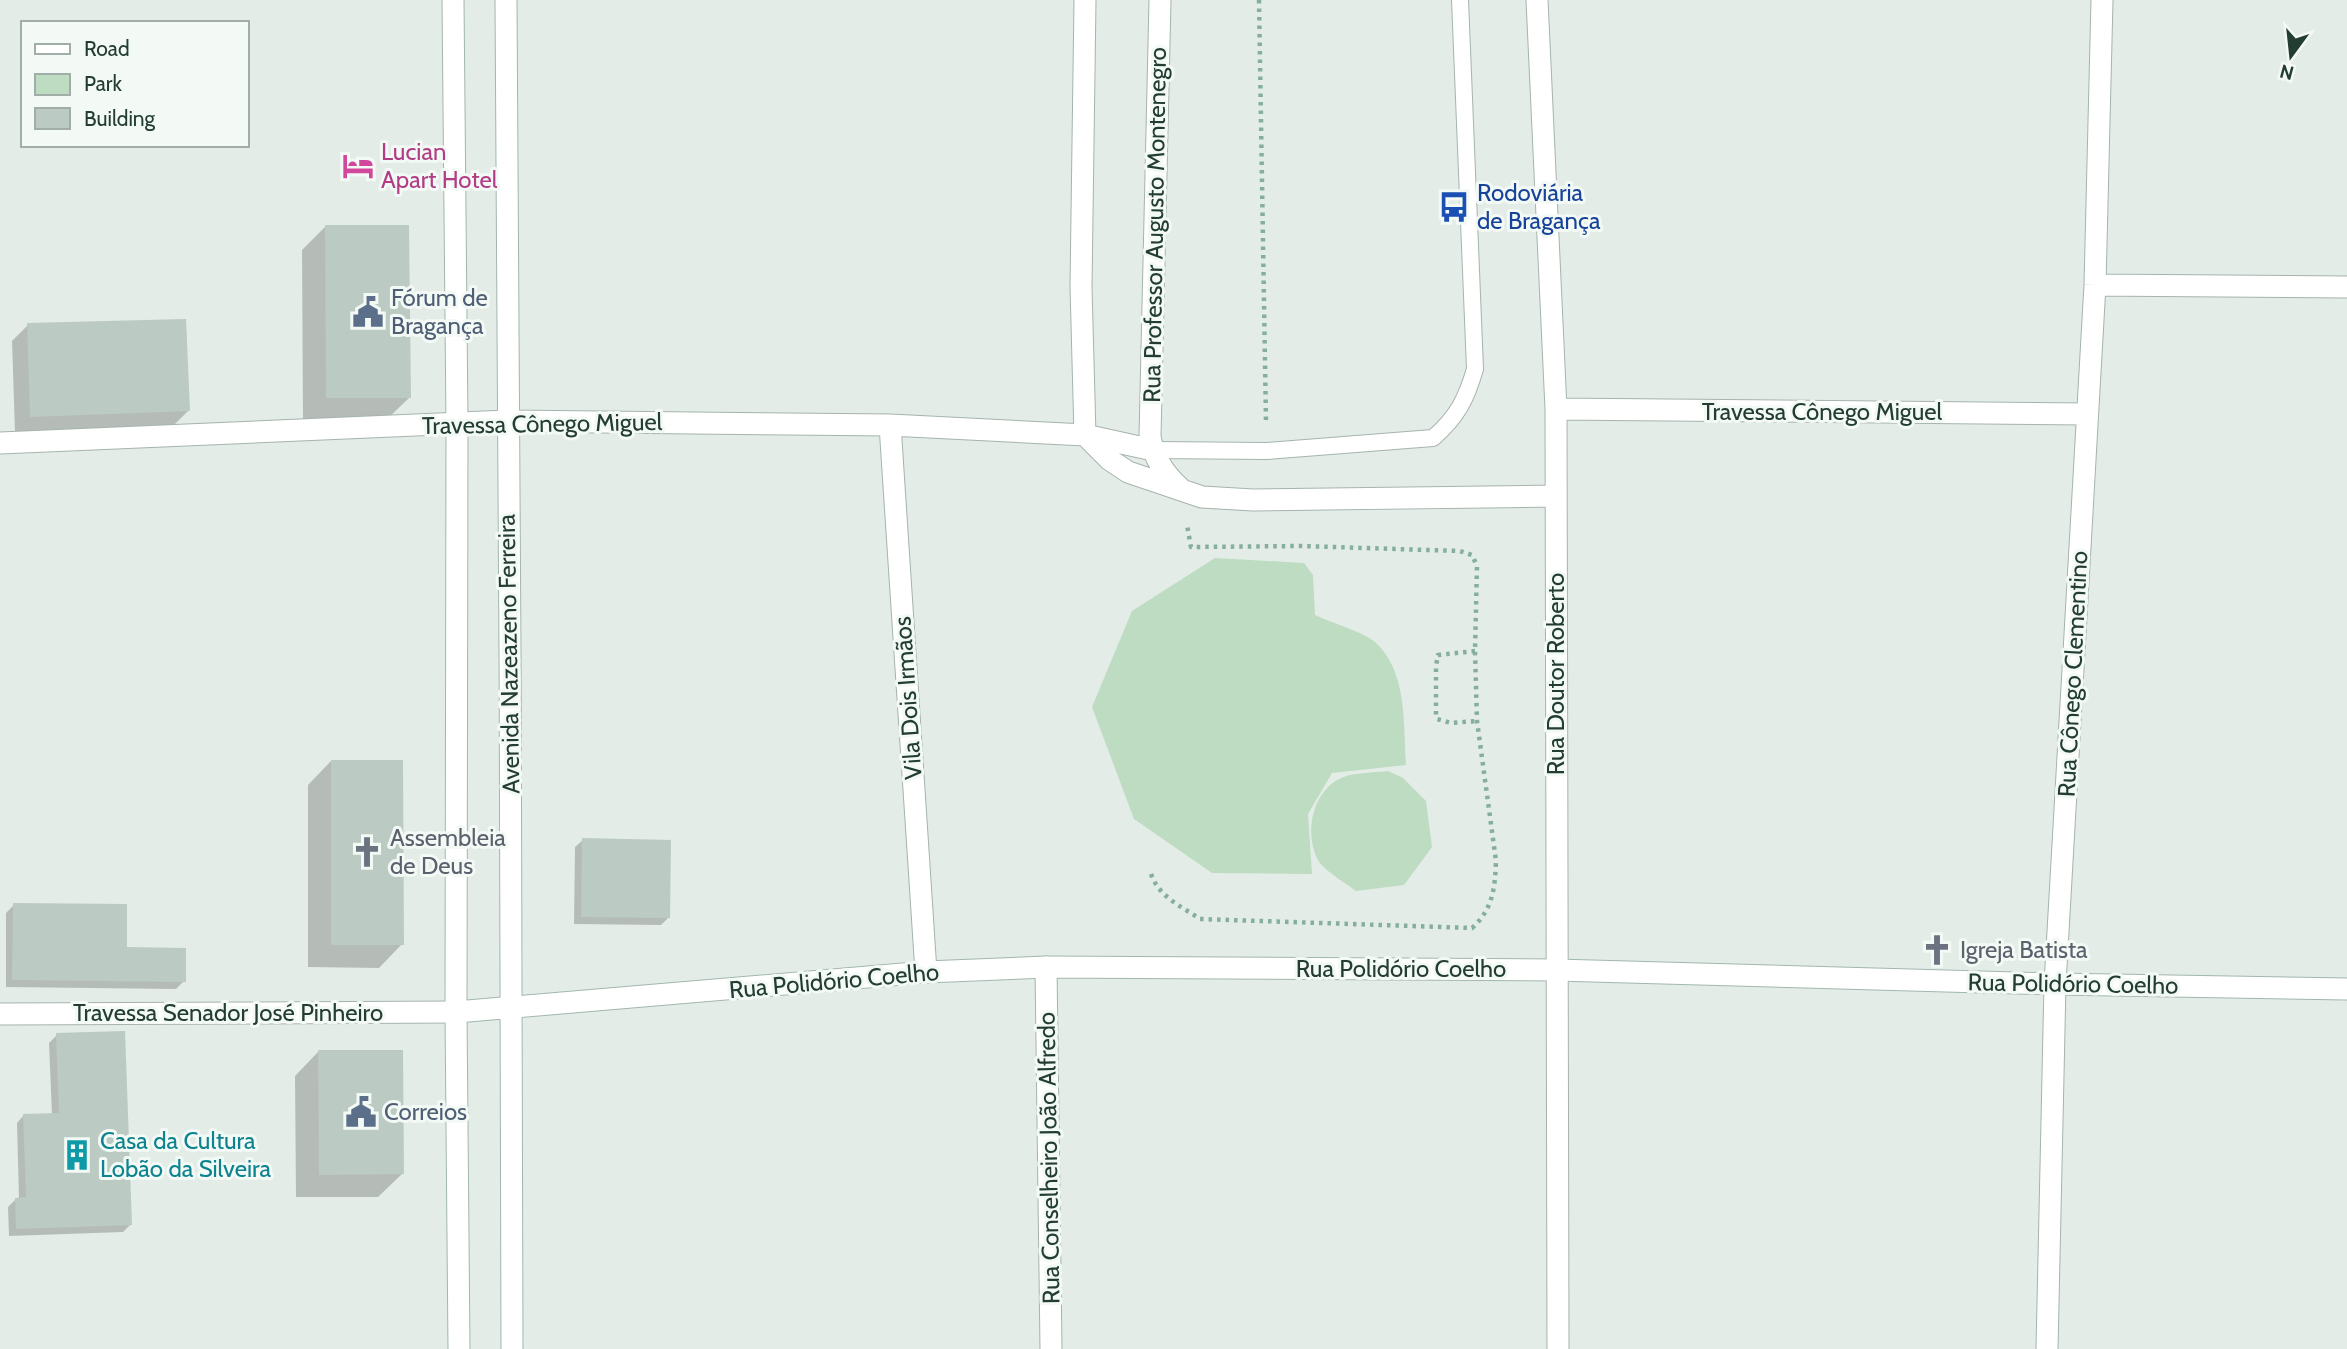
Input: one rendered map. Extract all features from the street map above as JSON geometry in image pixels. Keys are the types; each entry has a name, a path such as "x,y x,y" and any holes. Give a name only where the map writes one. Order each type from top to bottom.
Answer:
{"street":[{"name":"Avenida Nazeazeno Ferreira","path":"453,0 457,424 456,1012 459,1349"},
{"name":"Avenida Nazeazeno Ferreira","path":"506,0 513,1007 512,1349"},
{"path":"1085,0 1081,287 1085,435 1110,460 1128,472 1202,497 1252,500 1555,496"},
{"name":"Rua Professor Augusto Montenegro","path":"1153,450 1150,437 1160,0"},
{"name":"Rua Doutor Roberto","path":"1537,0 1556,410 1559,1349"},
{"name":"Rua Cônego Clementino","path":"2047,1349 2055,984 2095,285 2102,0"},
{"path":"2095,285 2347,287"},
{"name":"Travessa Cônego Miguel","path":"1556,410 2087,414"},
{"name":"Travessa Cônego Miguel","path":"0,443 507,421 890,425 1085,435 1153,450"},
{"name":"Vila Dois Irmãos","path":"890,425 926,972"},
{"path":"1153,450 1160,466 1181,489"},
{"name":"Rua Polidório Coelho","path":"456,1012 926,972 1046,967 1556,970 2347,989"},
{"name":"Rua Conselheiro João Alfredo","path":"1046,967 1051,1349"},
{"name":"Travessa Senador José Pinheiro","path":"0,1014 456,1012"}],"lane":[{"path":"1153,450 1267,451 1433,438 1452,421 1462,404 1475,369 1460,0"}],"path":[{"path":"1259,0 1267,451"},
{"path":"1152,874 1155,886 1169,899 1200,919 1472,928 1484,918 1496,879 1496,861 1477,721 1476,559 1468,552 1301,546 1191,547 1181,489"},
{"path":"1475,651 1438,655 1436,715 1437,719 1451,723 1477,721"}],"green space":[{"path":"1215,558 1304,563 1313,575 1315,615 1375,642 1386,654 1399,683 1404,716 1406,765 1332,773 1308,814 1312,874 1212,873 1134,819 1092,707 1132,611"},
{"path":"1388,771 1403,778 1426,801 1432,847 1404,885 1356,891 1320,864 1312,838 1313,815 1322,794 1339,779"}],"building":[{"name":"Fórum de Bragança","path":"325,225 409,225 411,398 326,398"},
{"path":"186,319 190,411 30,417 27,323"},
{"name":"Assembleia de Deus","path":"331,760 403,760 404,945 331,945"},
{"path":"582,838 671,840 670,918 581,917"},
{"path":"13,903 127,904 127,947 186,948 186,982 12,980"},
{"name":"Casa da Cultura Lobão da Silveira","path":"125,1031 132,1225 16,1229 15,1198 26,1197 23,1114 59,1113 56,1033"},
{"name":"Correios","path":"318,1050 403,1050 404,1174 319,1175"}],"place":[{"name":"Lucian Apart Hotel","path":"358,166"},
{"name":"Rodoviária de Bragança","path":"1454,207"},
{"name":"Fórum de Bragança","path":"368,312"},
{"name":"Assembleia de Deus","path":"367,852"},
{"name":"Igreja Batista","path":"1937,950"},
{"name":"Correios","path":"361,1112"},
{"name":"Casa da Cultura Lobão da Silveira","path":"77,1155"}]}
